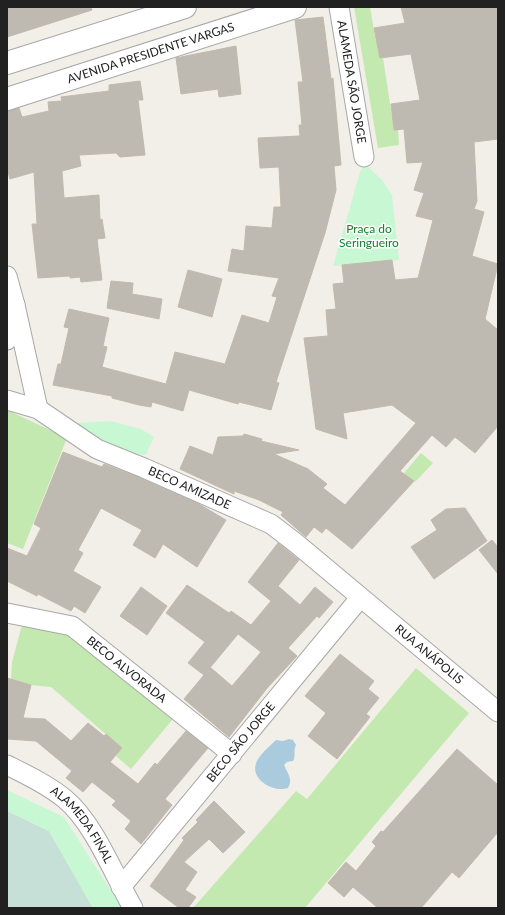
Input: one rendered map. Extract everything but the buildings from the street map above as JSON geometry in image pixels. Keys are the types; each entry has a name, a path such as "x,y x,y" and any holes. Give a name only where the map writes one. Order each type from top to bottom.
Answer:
{"street":[{"path":"7,63 185,7"},
{"name":"AVENIDA PRESIDENTE VARGAS","path":"7,99 295,7"},
{"name":"ALAMEDA SÃO JORGE","path":"339,7 364,157"},
{"path":"7,276 11,304 38,409"},
{"path":"7,340 11,304"},
{"name":"BECO AMIZADE","path":"7,400 38,409 97,449 271,524 297,544 360,598"},
{"name":"RUA ANÁPOLIS","path":"360,598 498,712"},
{"name":"BECO SÃO JORGE","path":"121,887 360,598"},
{"name":"BECO ALVORADA","path":"7,613 72,626 232,754"},
{"name":"ALAMEDA FINAL","path":"7,765 40,782 65,799 78,812 98,843 133,908"}],"green space":[{"path":"354,7 370,7 380,58 383,58 394,130 398,129 399,145 378,148"},
{"name":"Praça do Seringueiro","path":"365,164 383,181 392,195 399,260 333,266 360,172"},
{"path":"7,410 67,438 23,549 7,543"},
{"path":"111,421 141,429 154,437 146,455 117,448 93,435 77,423"},
{"path":"421,453 433,463 415,482 404,473"},
{"path":"22,625 71,636 173,719 131,769 116,756 122,748 51,687 31,685 11,679 12,662"},
{"path":"416,668 469,713 305,908 193,908 296,791 307,799"},
{"path":"7,790 64,817 122,908 93,908 49,831 7,811"}],"shaded area":[{"path":"289,739 293,740 296,745 293,761 287,762 284,765 289,776 290,782 288,788 282,789 270,786 259,779 256,774 255,768 257,761 263,752 276,740 283,741"},
{"path":"7,811 49,831 93,908 7,908"}]}
